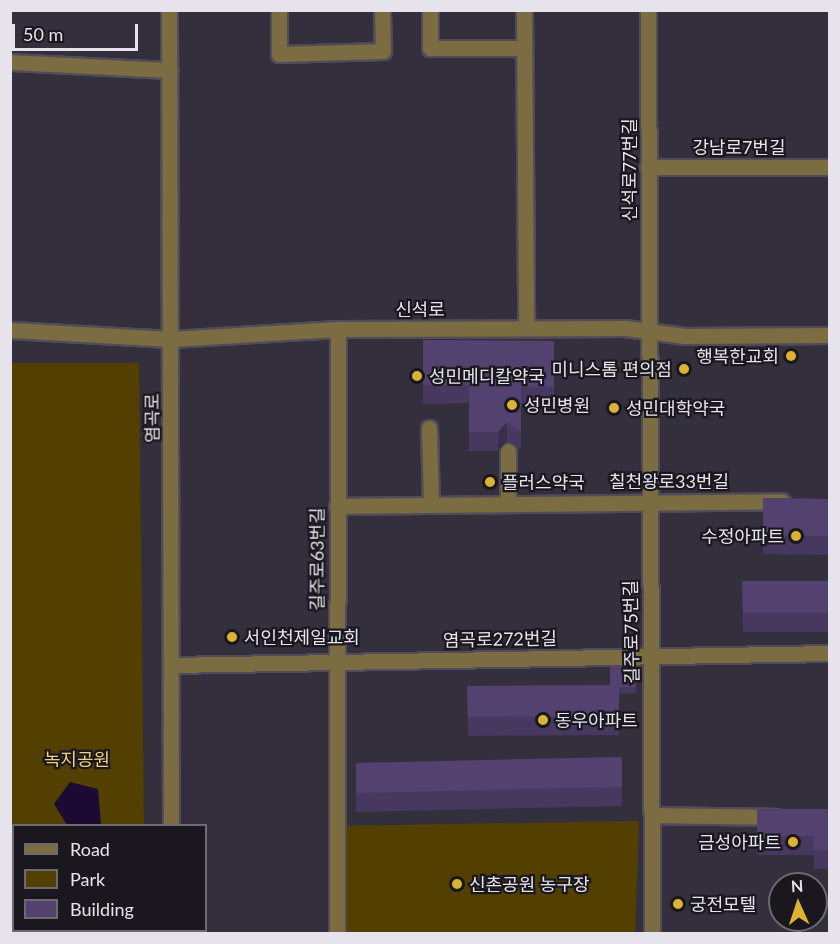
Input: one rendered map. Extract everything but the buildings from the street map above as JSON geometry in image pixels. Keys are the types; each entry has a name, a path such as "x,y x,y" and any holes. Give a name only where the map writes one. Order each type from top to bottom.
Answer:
{"street":[{"name":"염곡로","path":"169,10 171,824"},
{"path":"279,10 279,54 383,51 382,10"},
{"path":"430,10 430,48 524,48"},
{"path":"524,10 526,328"},
{"name":"신석로77번길","path":"648,10 649,330"},
{"path":"10,62 170,70"},
{"name":"강남로7번길","path":"648,167 830,167"},
{"name":"신석로","path":"10,330 171,339 338,329 526,328 649,330 684,336 830,335"},
{"name":"길주로63번길","path":"337,933 338,329"},
{"name":"길주로75번길","path":"649,330 652,933"},
{"path":"429,428 431,504"},
{"path":"508,451 508,502"},
{"name":"칠천왕로33번길","path":"337,506 649,500 796,501"},
{"name":"염곡로272번길","path":"171,666 830,653"},
{"path":"653,815 794,818"}],"green space":[{"name":"녹지공원","path":"11,363 139,363 144,824 12,824 12,932 145,933 11,934"},
{"path":"639,821 635,933 337,933 334,826"}],"shaded area":[{"path":"70,782 98,789 101,824 66,824 54,804"}],"place":[{"name":"행복한교회","path":"791,356"},
{"name":"미니스톰 편의점","path":"684,369"},
{"name":"성민메디칼약국","path":"417,376"},
{"name":"성민병원","path":"512,405"},
{"name":"성민대학약국","path":"614,408"},
{"name":"플러스약국","path":"490,482"},
{"name":"수정아파트","path":"796,536"},
{"name":"서인천제일교회","path":"232,637"},
{"name":"동우아파트","path":"543,720"},
{"name":"금성아파트","path":"793,842"},
{"name":"신촌공원 농구장","path":"457,884"},
{"name":"궁전모텔","path":"678,904"}]}
